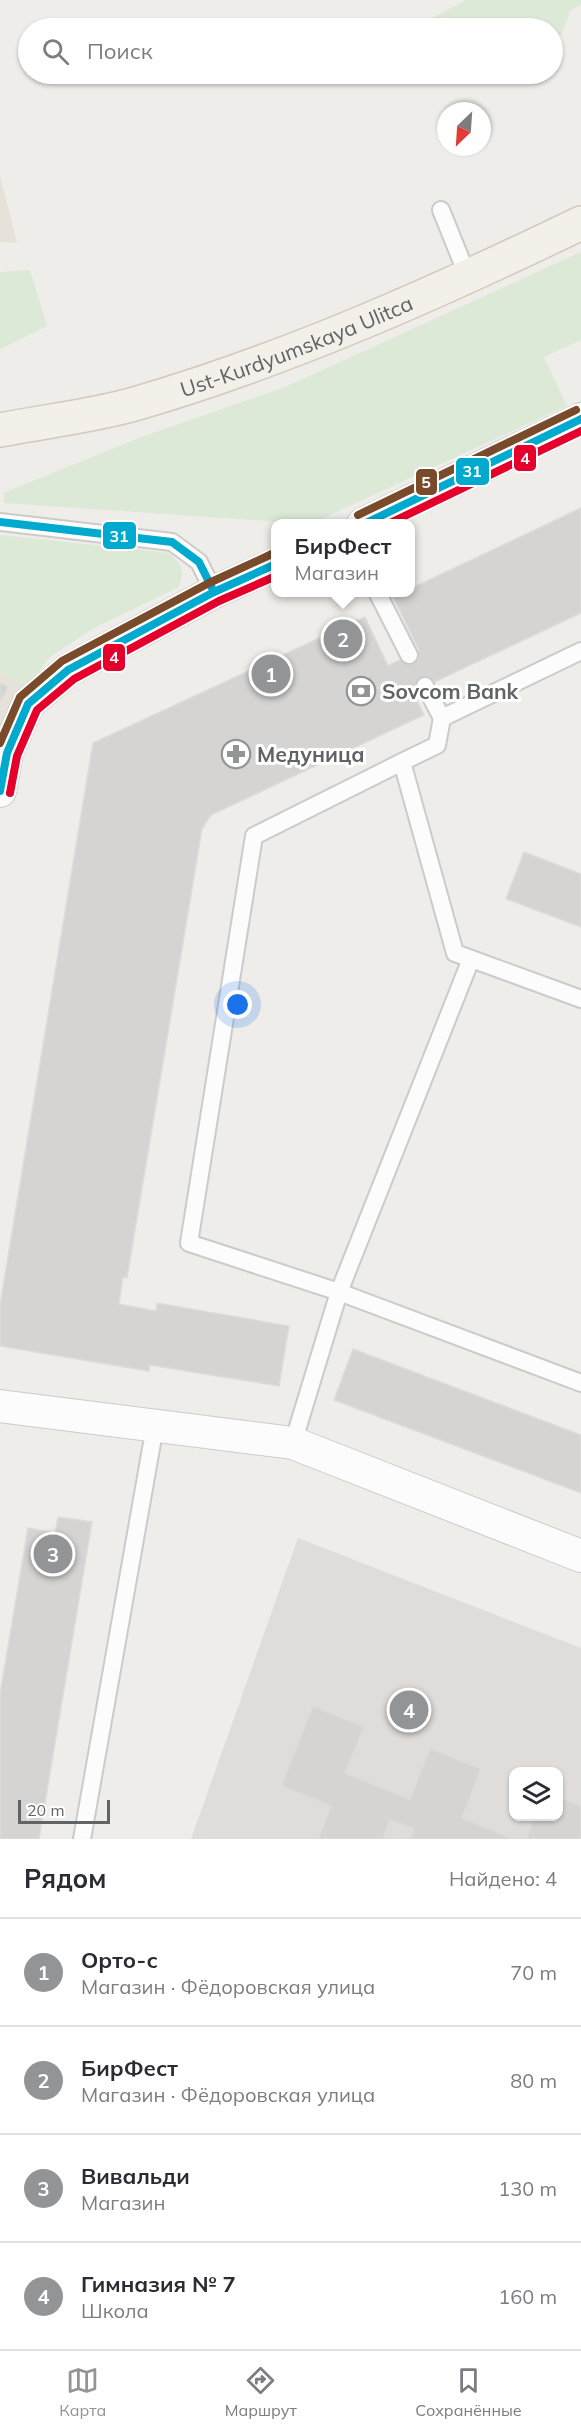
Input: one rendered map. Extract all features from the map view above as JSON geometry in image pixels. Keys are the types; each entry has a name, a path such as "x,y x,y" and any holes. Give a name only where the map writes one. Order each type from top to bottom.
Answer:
{"main road":[{"name":"Ust-Kurdyumskaya Ulitca","path":"0,430 136,403 253,365 468,277 581,223"}],"street":[{"path":"373,519 581,419"},
{"path":"0,791 7,753 28,704 68,670 214,592 271,566"},
{"path":"0,1406 293,1443 581,1556"}],"lane":[{"path":"441,210 468,277"},
{"path":"0,522 172,542 199,562 214,592"},
{"path":"380,597 409,656"},
{"path":"442,718 581,651"},
{"path":"425,686 442,718 437,745 254,836 189,1243 339,1292 581,1383"},
{"path":"402,762 455,953 581,999"},
{"path":"293,1443 339,1292 471,959"},
{"path":"82,1839 155,1426"}],"shaded area":[{"path":"0,176 17,243 0,242"},
{"path":"0,673 27,687 0,746"},
{"path":"298,1538 581,1648 581,1839 191,1839"}],"green space":[{"path":"466,0 581,0 581,4 571,10 563,30 563,18 432,18"},
{"path":"581,252 581,340 544,357 567,406 321,519 271,519 271,521 4,503 3,493 144,436 285,387"},
{"path":"30,270 47,326 0,349 0,272"},
{"path":"0,535 169,553 181,568 181,581 179,587 94,628 50,657 27,687 0,673"}],"building":[{"path":"581,508 581,613 413,692 424,715 211,815 202,829 127,1278 123,1277 119,1304 156,1311 157,1303 289,1326 279,1386 149,1365 149,1371 0,1346 0,1305 93,743 365,617 388,666 419,650 393,597 415,597 415,587"},
{"path":"0,683 8,687 1,700 0,699"},
{"path":"524,852 581,874 581,927 506,899"},
{"path":"353,1349 581,1435 581,1493 334,1400"},
{"path":"58,1517 92,1522 39,1839 0,1839 0,1694 28,1528 55,1533"},
{"path":"313,1706 364,1727 345,1773 410,1799 430,1748 481,1769 462,1818 514,1839 410,1839 414,1829 390,1820 383,1839 318,1839 331,1806 281,1786"},
{"path":"563,1799 581,1806 581,1839 526,1839 533,1821 563,1821"}],"transit line":[{"name":"5","path":"358,515 576,410"},
{"name":"31","path":"374,519 581,419"},
{"name":"4","path":"398,519 581,431"},
{"name":"31","path":"0,522 172,542 199,562 214,592"},
{"name":"5","path":"0,743 20,697 62,661 209,583 271,554"},
{"name":"31","path":"0,791 7,753 28,704 68,670 214,592 271,566"},
{"name":"4","path":"10,793 17,756 37,710 74,679 219,601 271,578"}],"place":[{"name":"БирФест","path":"343,639"},
{"name":"Орто-с","path":"271,674"},
{"name":"Sovcom Bank","path":"361,691"},
{"name":"Медуница","path":"236,754"},
{"name":"Вивальди","path":"53,1554"},
{"name":"Гимназия № 7","path":"409,1710"}]}
